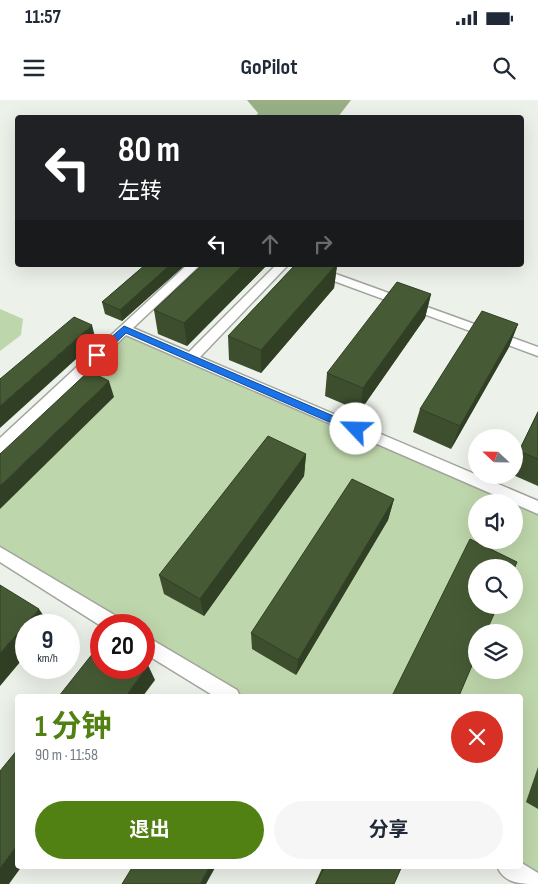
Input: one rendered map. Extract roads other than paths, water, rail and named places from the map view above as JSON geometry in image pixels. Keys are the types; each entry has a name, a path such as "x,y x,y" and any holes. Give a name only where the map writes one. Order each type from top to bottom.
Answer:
{"lane":[{"path":"0,447 192,267"},
{"path":"191,358 280,267"},
{"path":"305,267 538,352"},
{"path":"124,329 538,508"},
{"path":"0,554 97,614"},
{"path":"155,650 228,694"},
{"path":"512,869 536,884"}]}
